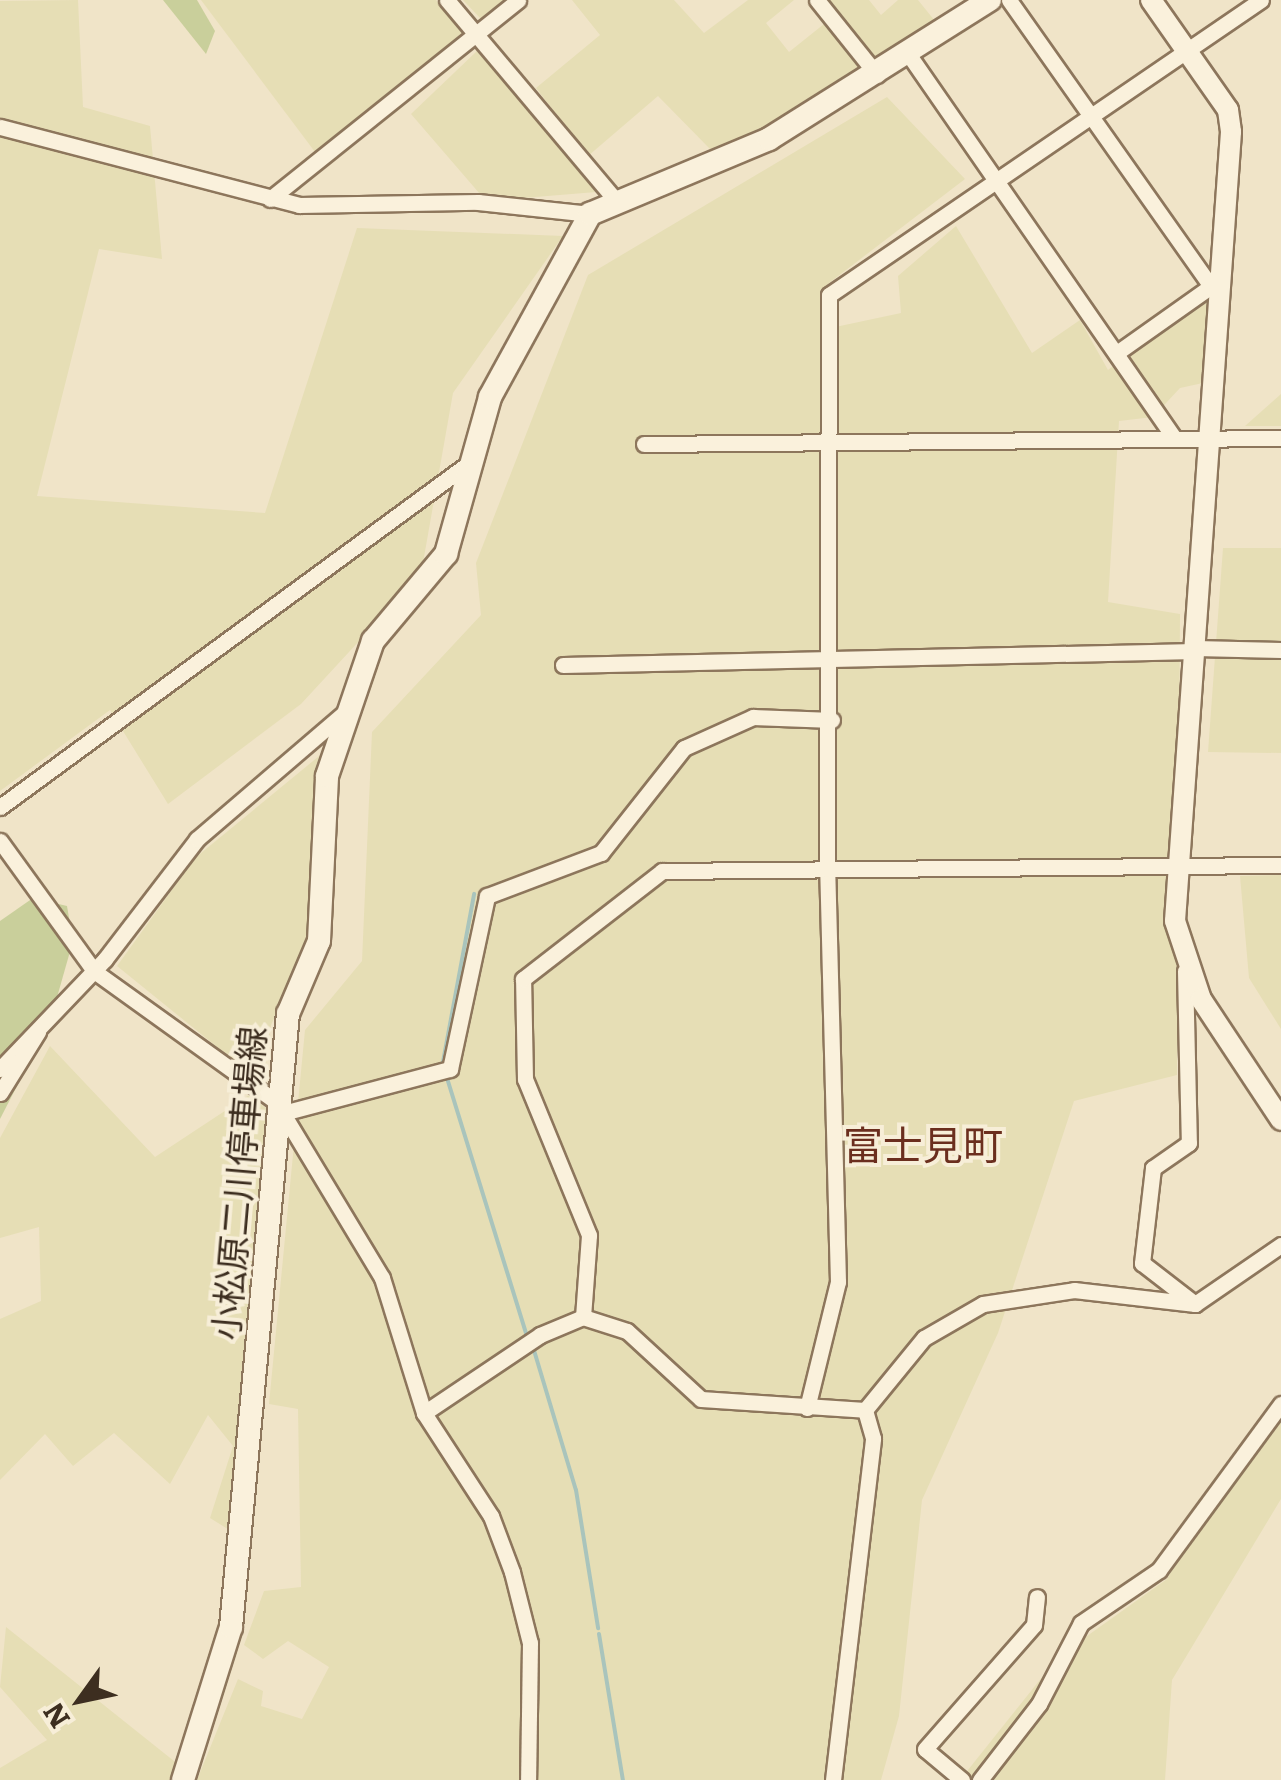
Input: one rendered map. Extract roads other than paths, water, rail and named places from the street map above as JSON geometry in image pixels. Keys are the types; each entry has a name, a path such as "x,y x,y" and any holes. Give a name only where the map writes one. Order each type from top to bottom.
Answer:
{"main road":[{"path":"590,214 769,139 877,75 990,0"},
{"name":"小松原二川停車場線","path":"182,1780 239,1574 288,1014 319,941 328,776 343,714 373,641 446,554 465,466 490,397 590,214"}],"street":[{"path":"447,0 617,202"},
{"path":"270,199 479,36 518,0"},
{"path":"817,0 877,75"},
{"path":"1009,0 1216,283"},
{"path":"1151,0 1228,110 1231,132 1216,283 1195,650 1176,866 1185,967 1189,1143 1153,1168 1142,1263 1195,1304"},
{"path":"807,1408 838,1282 827,869 832,653 824,442 831,291 1261,0"},
{"path":"908,55 1000,180 1174,437"},
{"path":"0,127 270,199 590,214"},
{"path":"1118,352 1216,283"},
{"path":"644,444 1281,438"},
{"path":"0,807 465,466"},
{"path":"564,666 832,653 1281,650"},
{"path":"0,1069 94,971 197,839 343,714"},
{"path":"280,1108 450,1068 487,896 601,853 684,748 753,718 832,720"},
{"path":"0,842 94,971 280,1108 382,1278 424,1412 491,1516 522,1604 533,1692 528,1780"},
{"path":"583,1317 589,1235 525,1079 523,979 662,871 1281,865"},
{"path":"1185,967 1281,1120"},
{"path":"0,1093 39,1028"},
{"path":"865,1410 924,1338 1012,1294 1074,1290 1195,1304 1281,1245"},
{"path":"424,1412 540,1335 583,1317 627,1331 701,1399 865,1410"},
{"path":"980,1780 1039,1704 1081,1622 1160,1570 1281,1404"},
{"path":"833,1780 873,1438 865,1410"},
{"path":"962,1780 925,1749 1034,1625 1037,1597"}],"waterway":[{"path":"443,1062 474,894"},
{"path":"447,1078 527,1336"},
{"path":"533,1347 576,1490 598,1628"},
{"path":"599,1634 623,1780"}],"district":[{"name":"富士見町","path":"923,1143"}]}
